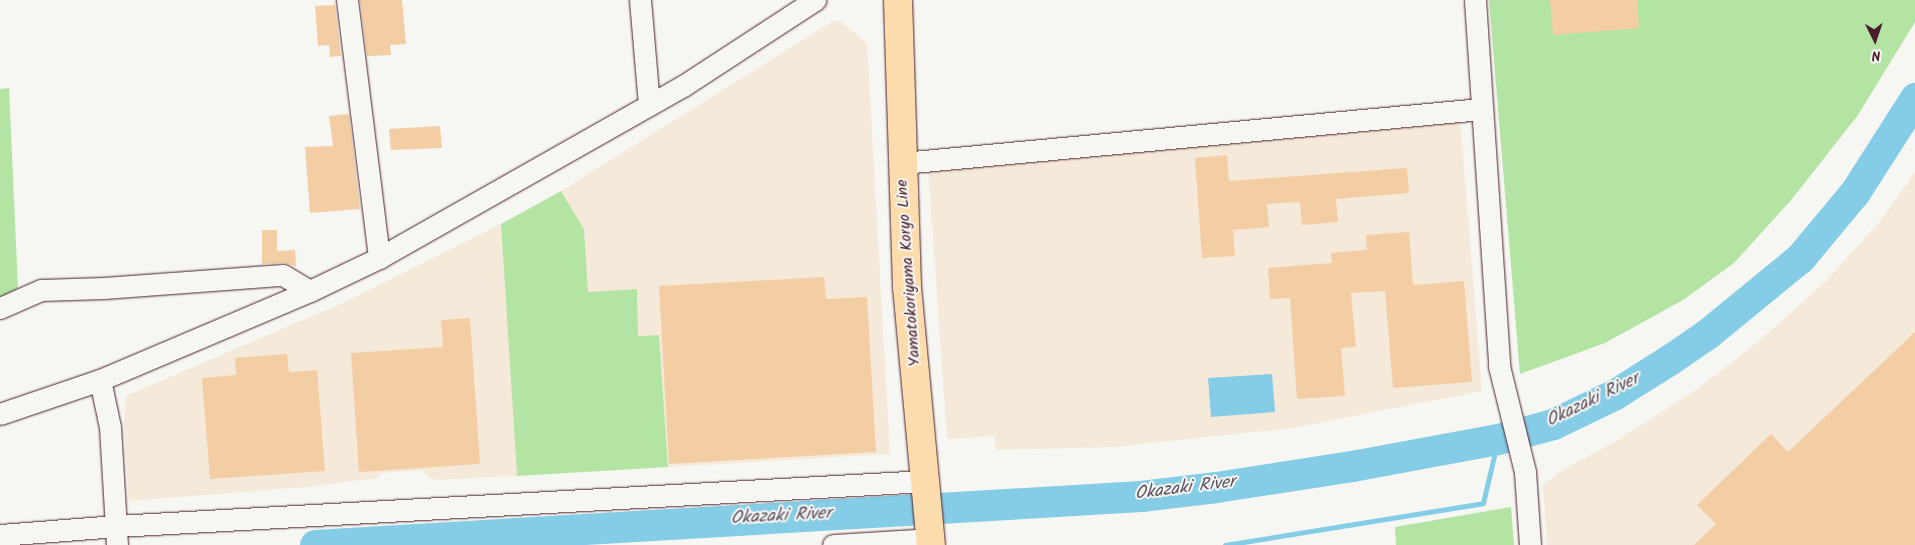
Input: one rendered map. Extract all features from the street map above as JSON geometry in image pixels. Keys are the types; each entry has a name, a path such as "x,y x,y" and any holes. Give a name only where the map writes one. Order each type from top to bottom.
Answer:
{"main road":[{"name":"Yamatokoriyama Koryo Line","path":"898,0 907,288 931,542"}],"street":[{"path":"347,0 379,258"},
{"path":"640,0 649,105"},
{"path":"0,414 100,380 310,291 379,258 683,86 815,0"},
{"path":"1474,0 1499,366 1523,462 1530,545"},
{"path":"902,163 1481,109"},
{"path":"0,308 41,290 104,288 283,275 310,291"},
{"path":"100,380 110,427 117,536"},
{"path":"0,535 117,536 925,481"},
{"path":"833,545 931,542"}],"shaded area":[{"path":"833,21 840,21 867,43 890,454 668,467 659,335 638,336 588,292 584,229 561,191"},
{"path":"1460,117 1482,391 1293,428 1112,447 996,450 995,436 947,439 928,167"},
{"path":"1915,172 1915,545 1547,545 1543,485 1561,471 1618,440 1696,390 1759,341 1825,282 1881,220"},
{"path":"501,224 517,476 433,480 422,470 382,473 377,478 306,487 129,501 124,421 126,396 347,301"}],"green space":[{"path":"1489,0 1915,0 1915,22 1858,115 1792,199 1734,263 1683,300 1605,343 1520,374"},
{"path":"9,88 18,288 0,300 0,89"},
{"path":"561,191 584,229 588,292 637,289 638,336 659,335 668,467 517,476 501,224"},
{"path":"1511,507 1514,545 1396,545 1395,527"}],"water":[{"path":"1272,374 1275,412 1211,417 1208,378"}],"building":[{"path":"360,0 402,0 406,44 390,45 391,55 367,56"},
{"path":"1550,0 1637,0 1639,28 1553,35"},
{"path":"335,5 341,56 330,57 329,45 318,46 315,6"},
{"path":"349,114 360,209 310,213 305,147 333,146 329,116"},
{"path":"440,126 442,148 391,150 389,129"},
{"path":"1227,155 1229,181 1407,168 1409,193 1336,199 1338,222 1302,225 1300,202 1267,204 1269,227 1233,230 1235,256 1202,258 1195,158"},
{"path":"262,230 277,230 277,251 295,250 296,266 282,263 262,264"},
{"path":"1409,232 1413,285 1464,281 1472,382 1393,388 1385,291 1351,293 1356,347 1341,348 1345,396 1297,399 1290,298 1270,299 1268,268 1332,263 1331,253 1367,250 1366,235"},
{"path":"824,277 826,299 867,297 876,452 669,464 659,286"},
{"path":"470,318 480,464 359,472 351,353 443,347 441,320"},
{"path":"1915,332 1915,545 1694,545 1716,524 1697,505 1771,434 1788,452"},
{"path":"287,354 289,372 317,370 325,471 210,479 202,378 236,375 235,358"}],"waterway":[{"name":"Okazaki River","path":"315,545 1141,496 1216,487 1352,466 1498,439 1553,424 1615,394 1669,360 1707,334 1800,258 1855,192 1915,98"},
{"path":"1225,545 1483,503 1498,439"}]}
